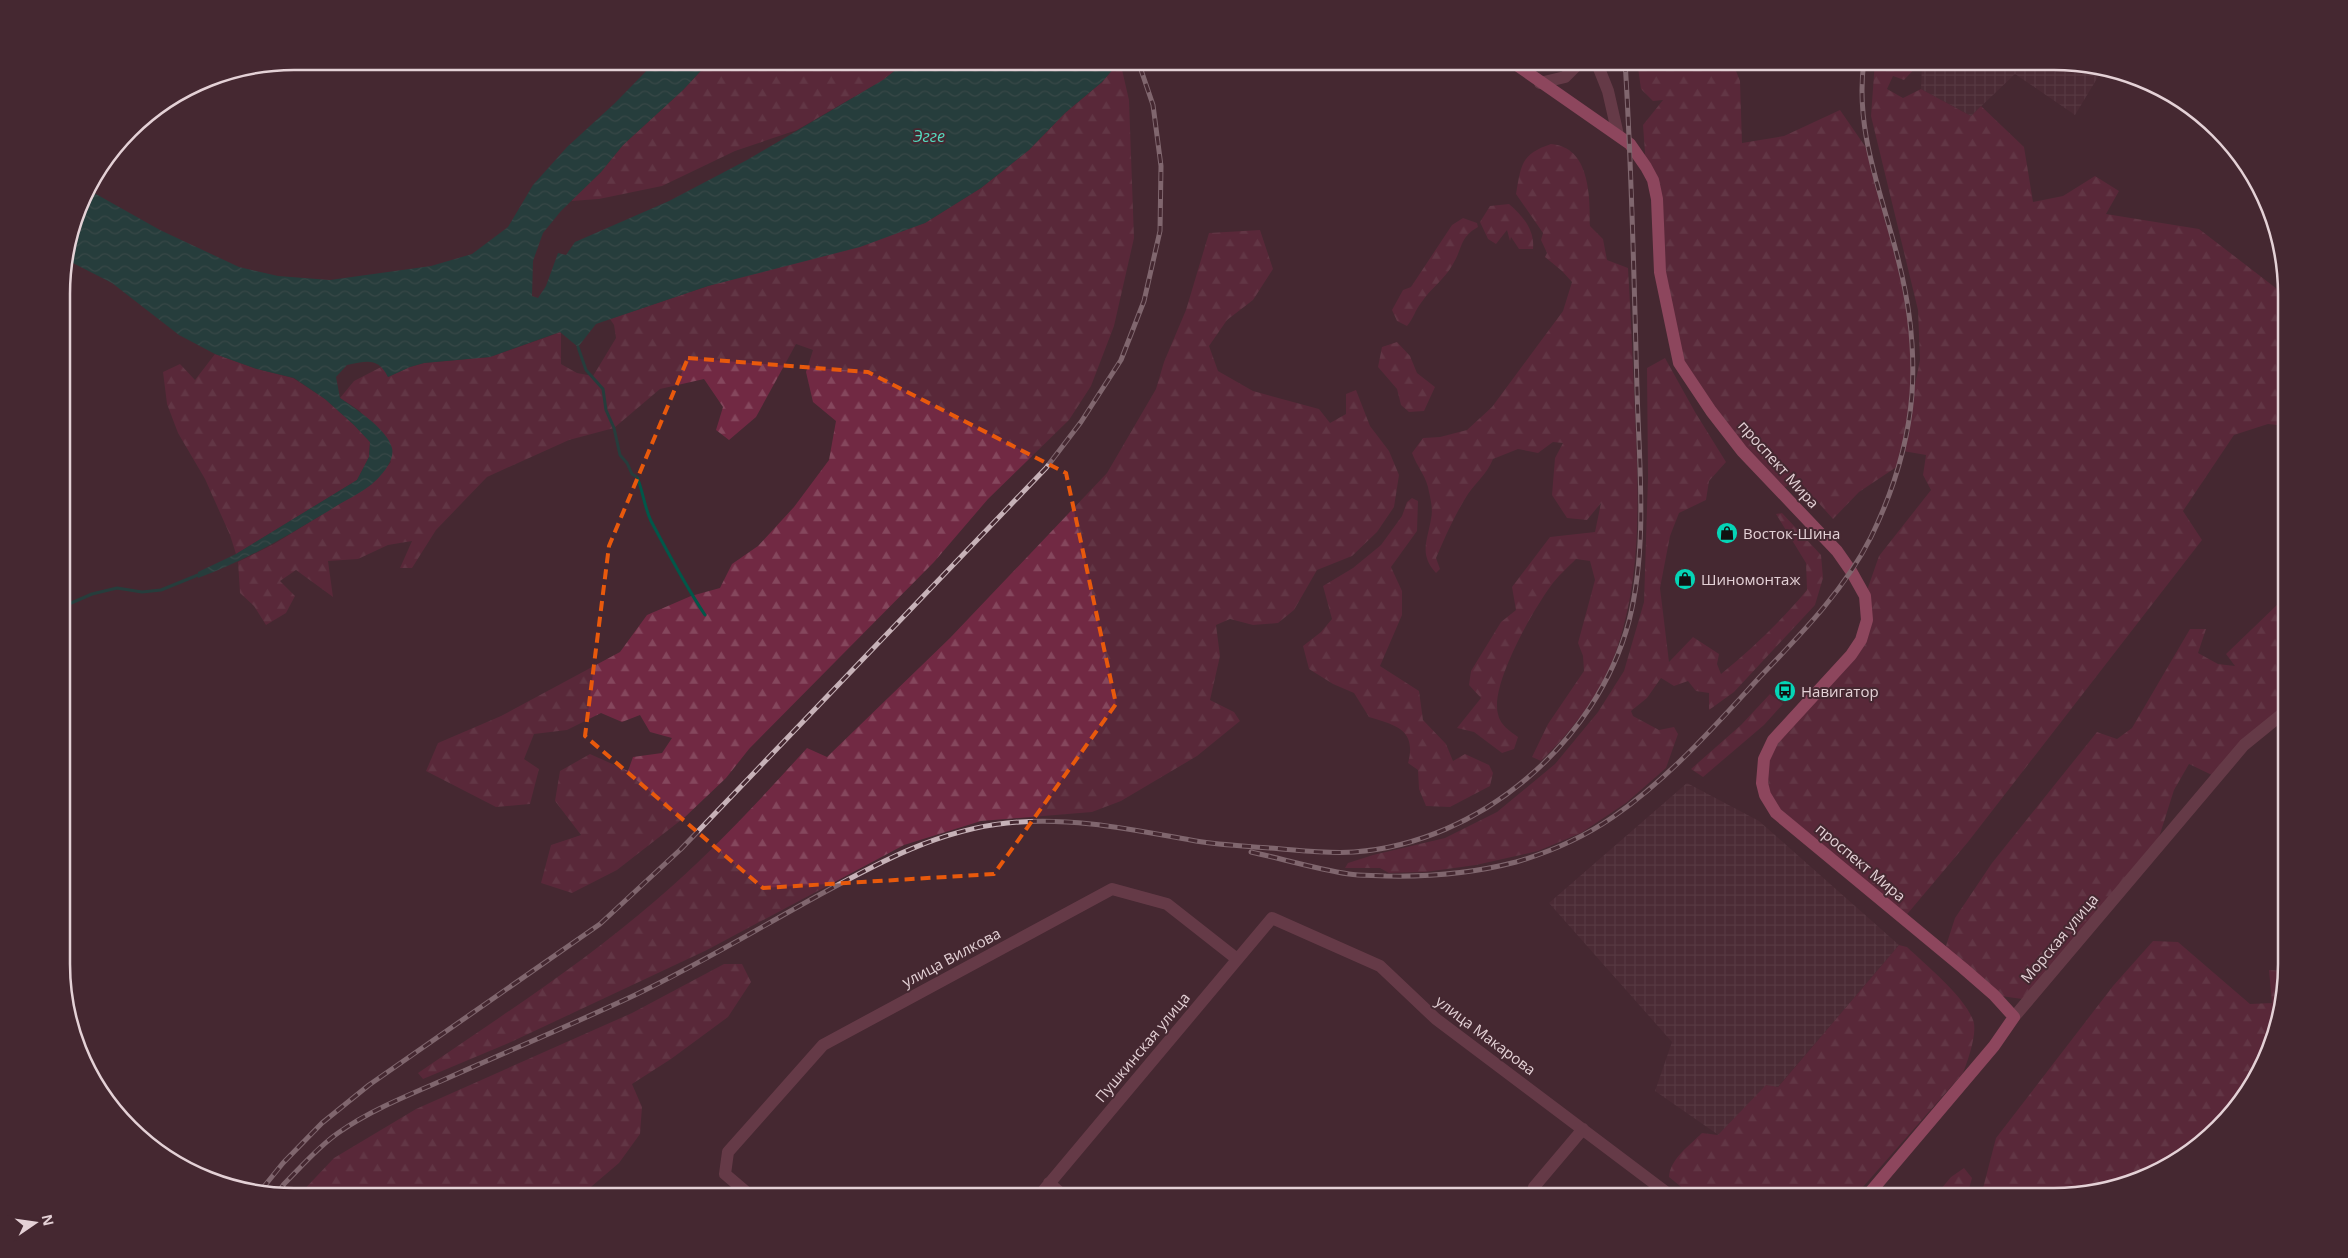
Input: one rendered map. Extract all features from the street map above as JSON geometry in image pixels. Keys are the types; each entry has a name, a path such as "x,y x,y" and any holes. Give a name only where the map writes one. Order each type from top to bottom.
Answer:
{"main road":[{"name":"проспект Мира","path":"1523,70 1630,144 1653,180 1657,199 1660,272 1679,363 1705,404 1742,451 1837,551 1852,571 1865,596 1867,620 1861,640 1851,655 1773,740 1764,759 1762,783 1764,796 1776,813 1963,968 1994,995 2014,1017"},
{"name":"Морская улица","path":"1874,1188 1994,1046 2014,1017"}],"street":[{"path":"1540,83 1565,76 1571,70"},
{"path":"1599,70 1608,92 1618,135"},
{"name":"Морская улица","path":"2014,1017 2244,744 2278,718"},
{"name":"улица Вилкова","path":"741,1188 724,1174 728,1152 823,1045 1112,889 1167,904 1237,960"},
{"name":"Пушкинская улица","path":"1045,1188 1272,918"},
{"name":"улица Макарова","path":"1272,918 1380,966 1436,1019 1660,1188"},
{"path":"1534,1188 1583,1129"},
{"path":"1049,1183 1055,1188"}],"highlighted area":[{"path":"688,358 868,372 1066,473 1116,704 994,874 763,888 585,736 609,546"}],"shaded area":[{"path":"1922,70 2069,70 2100,74 2075,115 2015,74 1971,116 1921,89"},
{"path":"1687,783 1759,821 1899,945 1730,1143 1655,1091 1672,1042 1549,903"}],"green space":[{"path":"702,70 896,70 883,80 797,130 735,151 662,186 599,199 571,201 601,172 623,145 683,90"},
{"path":"1112,70 1122,70 1129,100 1134,238 1114,326 1091,386 1069,420 988,499 934,562 749,749 726,778 685,817 617,870 572,893 541,883 551,845 581,835 555,801 560,771 590,754 628,771 633,757 662,753 672,738 650,732 640,715 622,722 601,713 567,730 534,734 524,759 539,769 530,804 496,807 426,771 438,743 501,716 620,652 647,615 691,596 720,588 732,564 758,546 794,507 829,460 836,421 813,402 806,372 813,350 796,344 756,417 729,440 716,430 723,407 704,379 660,389 614,428 569,440 487,477 436,530 412,568 400,568 412,541 388,545 358,559 328,561 333,597 296,570 280,581 295,596 286,613 266,625 254,606 240,593 238,562 274,544 372,484 391,462 360,411 340,398 354,381 383,366 388,377 424,363 490,357 561,332 561,364 577,373 593,376 616,338 614,325 610,319 708,286 925,223 981,188 1029,150 1065,113 1102,82"},
{"path":"1638,70 1736,70 1740,81 1742,143 1784,136 1840,110 1867,149 1899,263 1910,313 1913,346 1912,399 1920,360 1918,310 1871,116 1874,70 1913,70 1904,80 1893,76 1887,89 1903,98 1921,89 1971,116 1981,106 2024,147 2033,202 2063,196 2095,176 2119,191 2106,214 2199,229 2278,290 2278,425 2268,424 2234,435 2183,511 2202,540 1968,842 1903,919 1765,795 1764,759 1861,640 1865,596 1879,556 1931,490 1923,475 1926,455 1903,451 1901,464 1859,492 1833,519 1799,481 1778,490 1742,451 1675,348 1657,199 1646,167 1643,125 1663,100 1653,101 1641,89"},
{"path":"1551,144 1564,147 1574,154 1580,163 1588,188 1590,226 1603,239 1607,260 1628,268 1637,512 1633,576 1628,608 1609,670 1596,695 1579,718 1541,761 1532,757 1548,724 1584,671 1583,656 1578,643 1595,580 1590,561 1576,559 1553,583 1542,598 1514,649 1506,668 1497,701 1498,714 1503,725 1518,737 1514,749 1502,753 1474,732 1457,728 1481,698 1469,685 1471,671 1501,622 1516,610 1512,587 1550,537 1595,532 1601,503 1587,520 1567,518 1552,495 1555,458 1563,443 1553,442 1538,453 1518,449 1493,459 1485,473 1468,494 1447,534 1436,558 1440,569 1436,573 1427,560 1426,554 1426,541 1432,516 1428,487 1412,453 1423,438 1440,437 1467,430 1492,407 1563,311 1572,282 1545,257 1547,253 1541,240 1543,233 1516,194 1519,175 1524,162 1534,152"},
{"path":"1509,204 1527,224 1532,236 1533,249 1519,249 1511,237 1510,241 1507,230 1496,244 1488,239 1480,222 1490,206"},
{"path":"1463,218 1477,223 1478,227 1464,239 1450,269 1425,298 1407,326 1397,321 1392,310 1403,290 1411,287 1452,225"},
{"path":"1260,230 1273,269 1253,300 1227,320 1209,346 1218,371 1253,391 1319,409 1330,423 1346,414 1346,394 1356,390 1370,426 1389,451 1399,475 1394,507 1377,532 1352,556 1317,570 1294,610 1278,623 1253,625 1230,619 1216,625 1220,656 1210,700 1234,712 1240,721 1197,756 1121,801 1092,812 981,821 904,845 707,950 511,1042 423,1079 418,1073 569,969 627,925 715,846 807,748 827,757 950,638 1107,473 1156,389 1164,362 1186,310 1209,233"},
{"path":"1397,342 1410,356 1417,373 1435,387 1424,411 1409,412 1401,405 1397,389 1378,367 1382,347"},
{"path":"215,354 257,369 293,378 325,399 370,442 369,457 357,480 236,554 230,535 205,479 178,433 167,404 163,372 180,364 195,380"},
{"path":"1665,358 1726,462 1709,481 1706,500 1679,513 1670,536 1660,588 1669,662 1693,637 1719,654 1717,664 1721,674 1766,634 1807,590 1806,563 1776,514 1782,513 1821,555 1823,578 1815,605 1734,692 1709,710 1709,693 1696,691 1688,681 1674,686 1661,678 1647,698 1631,711 1633,716 1659,730 1674,727 1678,734 1666,768 1626,803 1581,833 1538,851 1476,865 1425,872 1389,873 1380,868 1345,868 1348,863 1373,855 1445,838 1497,812 1555,764 1598,712 1624,671 1644,602 1648,477 1647,368"},
{"path":"1412,498 1418,501 1417,531 1391,567 1402,591 1402,615 1380,666 1419,691 1423,720 1446,744 1453,761 1465,754 1489,765 1493,773 1490,786 1450,807 1426,806 1419,789 1418,770 1408,763 1410,743 1407,736 1396,726 1369,717 1354,693 1333,684 1309,669 1303,646 1321,632 1332,619 1323,586 1353,568 1381,545 1402,516 1407,502"},
{"path":"2278,604 2278,719 2216,777 2189,764 2174,790 2155,850 2029,1000 1994,995 1944,952 1955,918 1992,863 2097,732 2117,739 2132,728 2190,629 2206,629 2198,653 2218,664 2235,666 2226,654"},
{"path":"1770,694 1783,704 1764,725 1703,777 1691,769 1741,725"},
{"path":"2153,941 2178,942 2250,1004 2272,1003 2269,970 2278,971 2274,1008 2266,1036 2255,1063 2232,1101 2213,1123 2191,1142 2166,1158 2140,1171 2098,1184 2069,1188 1983,1188 1996,1138 2113,986"},
{"path":"1899,945 1907,947 1944,981 1962,1001 1973,1020 1973,1039 1963,1073 1862,1188 1683,1188 1669,1177 1670,1170 1677,1158 1702,1133 1718,1135 1766,1085 1778,1087"},
{"path":"724,964 742,964 751,982 728,1017 671,1059 632,1084 642,1107 640,1134 619,1163 590,1188 306,1188 334,1158 416,1109 632,1013"},
{"path":"1964,1168 1972,1178 1969,1188 1942,1188 1951,1177"}],"water":[{"name":"Эгге","path":"647,70 702,70 683,90 623,145 601,172 561,211 543,233 533,261 532,296 538,298 546,286 558,253 566,255 575,242 669,201 747,160 883,80 896,70 1112,70 1102,82 1065,113 1029,150 981,188 925,223 860,247 708,286 596,324 578,347 560,332 490,357 424,363 388,377 384,370 375,363 365,362 347,365 336,377 340,398 378,427 389,441 392,453 386,468 367,488 298,529 249,556 198,578 198,572 236,554 357,480 369,457 370,442 325,399 294,378 257,369 215,354 179,335 112,283 72,263 82,222 94,193 160,230 239,267 278,276 330,280 431,266 472,254 508,227 533,185 567,147"}],"waterway":[{"path":"578,347 586,370 603,389 606,410 614,428 620,455 627,463 632,474 637,477 651,521 705,615"},
{"path":"70,604 92,594 117,588 142,592 161,590 198,575"}],"railway":[{"path":"264,1186 283,1163 322,1123 369,1085 600,924 681,849 1046,468 1081,422 1121,360 1144,301 1160,231 1161,166 1153,105 1141,70"},
{"path":"281,1188 324,1144 350,1125 375,1111 635,995 705,959 865,870 934,840 982,827 1007,823 1055,821 1102,825 1223,844 1322,852 1354,852 1401,844 1446,829 1488,807 1527,779 1561,745 1590,707 1613,665 1629,621 1635,593 1639,564 1641,505 1625,70"},
{"path":"1251,852 1349,874 1419,876 1452,874 1500,866 1554,849 1613,817 1671,770 1820,612 1848,576 1879,520 1893,485 1903,449 1912,394 1911,328 1899,263 1866,138 1863,113 1863,70"}],"place":[{"name":"Восток-Шина","path":"1727,533"},
{"name":"Шиномонтаж","path":"1685,579"},
{"name":"Навигатор","path":"1785,691"}]}
